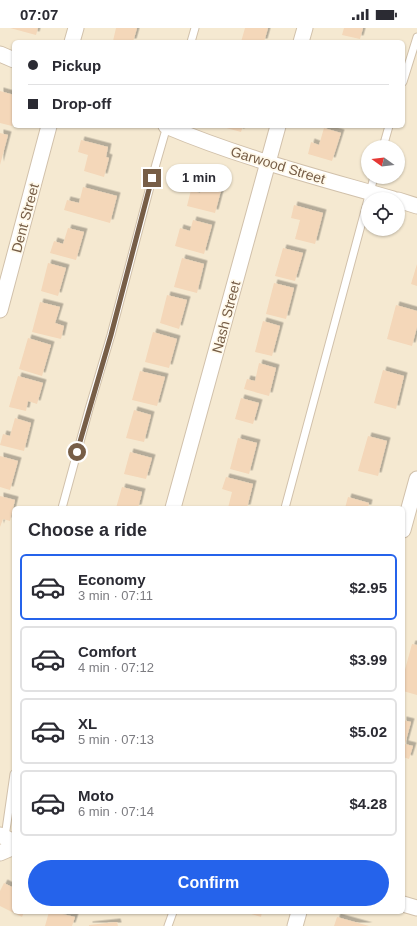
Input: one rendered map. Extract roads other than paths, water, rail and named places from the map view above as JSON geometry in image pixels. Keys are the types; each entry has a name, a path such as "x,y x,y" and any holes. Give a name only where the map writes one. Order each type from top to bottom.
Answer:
{"street":[{"path":"73,40 76,28"},
{"path":"302,40 305,28"},
{"path":"0,54 12,59"},
{"name":"Dent Street","path":"0,310 48,128"},
{"name":"Garwood Street","path":"171,128 189,136 268,164 369,192"},
{"name":"Nash Street","path":"174,506 277,128"},
{"path":"405,202 417,206"},
{"path":"405,523 417,479"},
{"path":"0,853 8,840"},
{"path":"405,905 417,908"},
{"path":"295,926 298,914"}],"lane":[{"path":"192,40 195,28"},
{"path":"405,76 417,37"},
{"path":"63,506 111,335 166,128"},
{"path":"385,140 388,128"},
{"path":"369,192 372,184"},
{"path":"286,506 361,223"},
{"path":"8,840 12,796"},
{"path":"168,926 171,914"}]}
